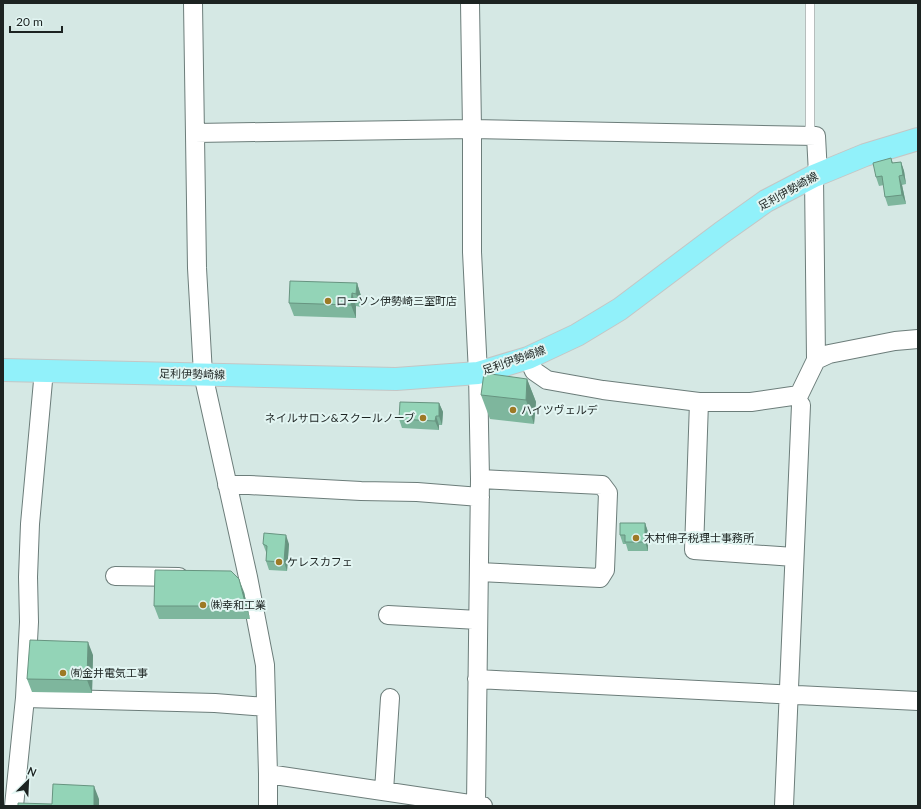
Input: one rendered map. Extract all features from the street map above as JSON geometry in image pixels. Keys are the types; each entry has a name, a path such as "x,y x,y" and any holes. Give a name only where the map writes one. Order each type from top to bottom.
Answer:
{"main road":[{"name":"足利伊勢崎線","path":"3,370 396,379 478,373 528,358 577,335 620,309 766,201 816,175 865,155 918,139"}],"street":[{"path":"193,3 197,268 203,374 227,485 240,577 264,665 268,806"},
{"path":"268,774 479,805 477,679 480,479 478,373 472,252 470,3"},
{"path":"195,133 472,129 816,136 816,360 799,396 751,402 699,402 603,390 547,380 534,371 528,358"},
{"path":"816,360 829,354 896,341 918,339"},
{"path":"14,806 9,783 25,698 29,622 28,577 30,524 44,370"},
{"path":"699,402 694,550 794,557"},
{"path":"784,806 801,405"},
{"path":"479,572 600,578 605,570 608,493 602,485 480,479"},
{"path":"227,485 417,492 480,497"},
{"path":"115,576 193,577"},
{"path":"388,615 478,620"},
{"path":"477,679 918,701"},
{"path":"25,698 215,703 266,707"},
{"path":"384,791 390,698"}],"lane":[{"path":"810,3 810,135"}],"building":[{"path":"891,158 892,163 901,162 903,175 899,176 902,195 885,197 882,176 876,177 873,163"},
{"path":"290,281 357,283 356,294 352,293 351,305 289,303"},
{"path":"484,373 527,379 526,400 481,395"},
{"path":"400,402 439,403 439,416 436,416 435,421 399,419"},
{"path":"620,523 645,523 645,542 625,542 625,535 620,535"},
{"path":"264,533 286,535 284,562 266,561 267,546 263,544"},
{"name":"㈱幸和工業","path":"155,570 231,571 239,579 246,606 154,606"},
{"name":"㈲金井電気工事","path":"30,640 88,642 87,680 27,679"},
{"path":"53,784 94,786 94,806 18,806 18,803 52,804"}],"place":[{"name":"ローソン伊勢崎三室町店","path":"328,301"},
{"name":"ハイツヴェルデ","path":"513,410"},
{"name":"ネイルサロン&スクールノーブ","path":"423,418"},
{"name":"木村伸子税理士事務所","path":"636,538"},
{"name":"ケレスカフェ","path":"279,562"},
{"name":"㈱幸和工業","path":"203,605"},
{"name":"㈲金井電気工事","path":"63,673"}]}
